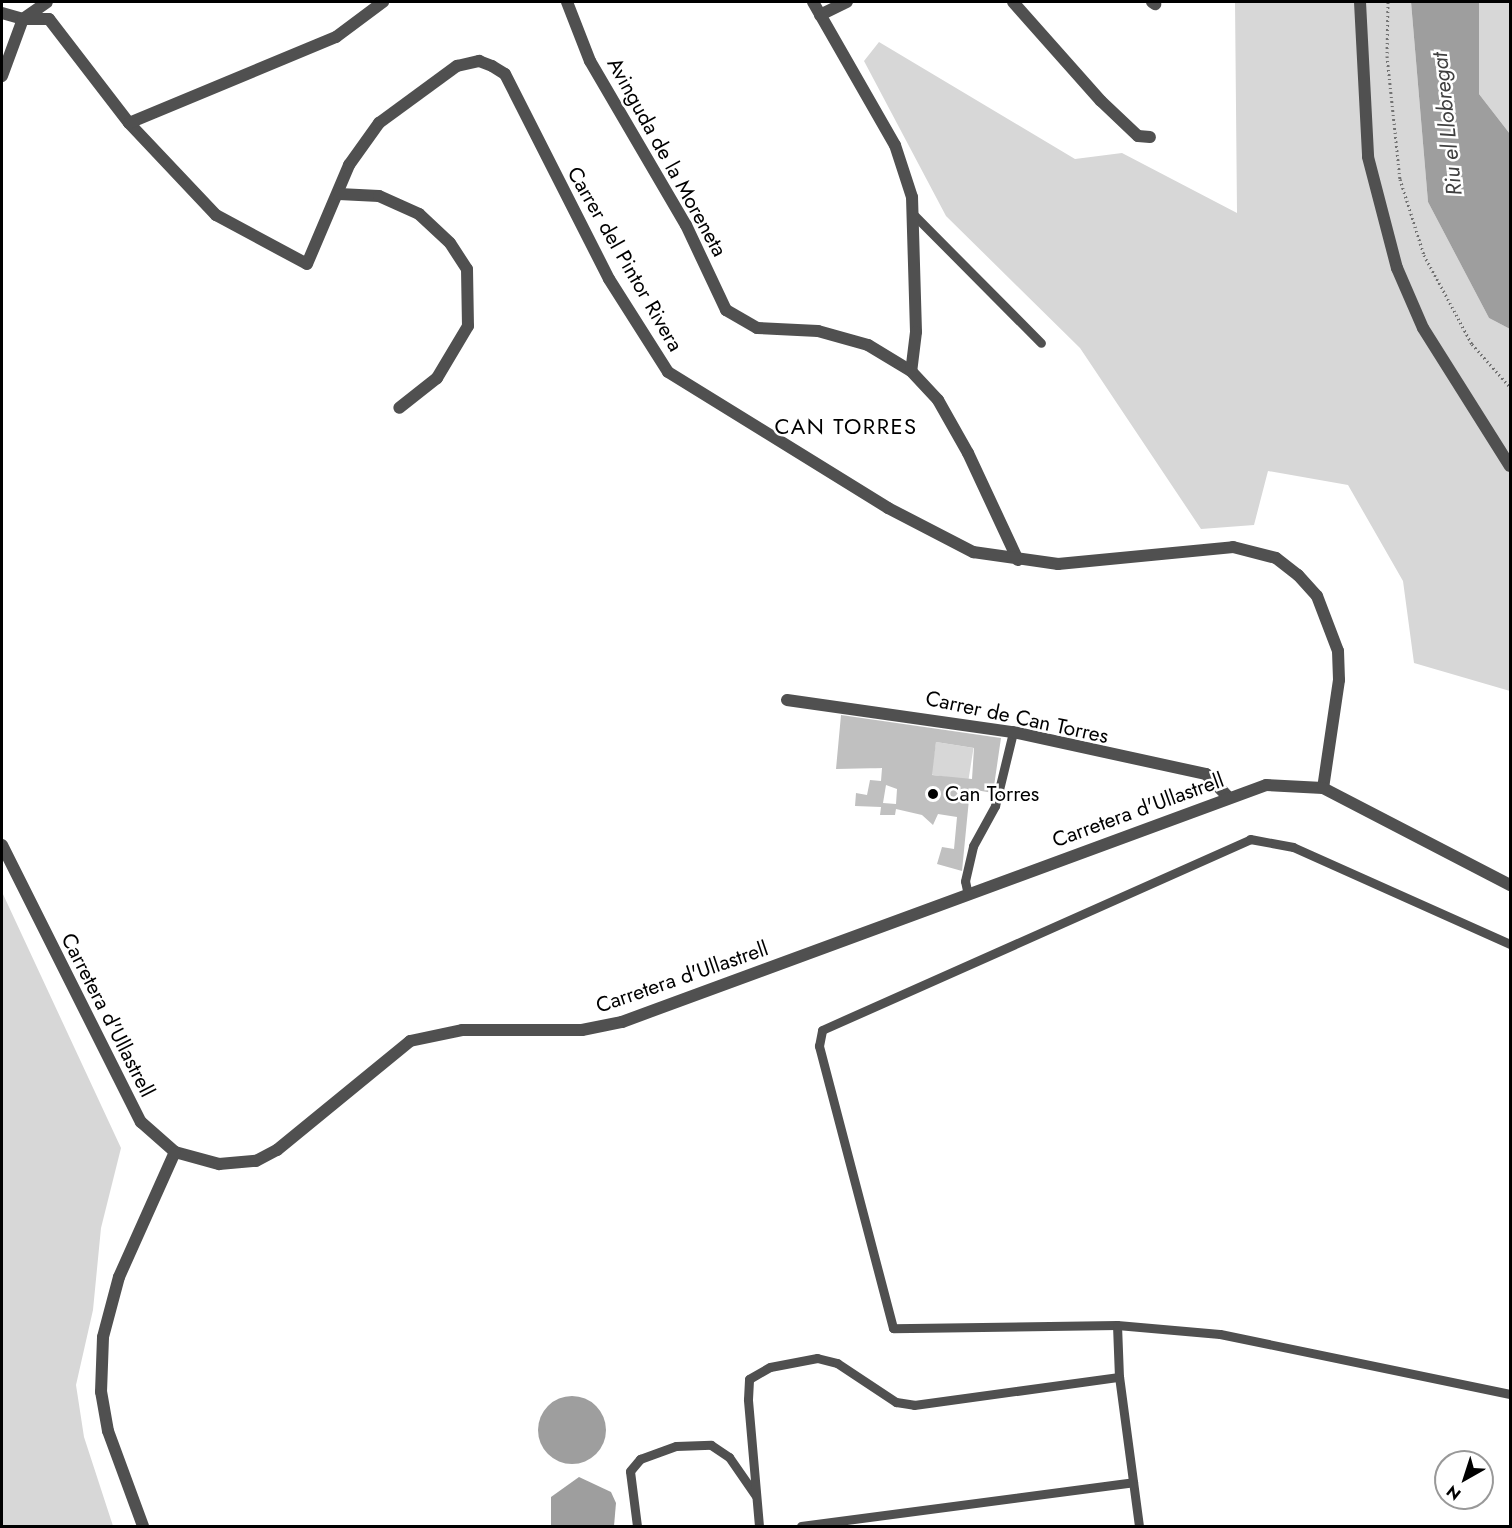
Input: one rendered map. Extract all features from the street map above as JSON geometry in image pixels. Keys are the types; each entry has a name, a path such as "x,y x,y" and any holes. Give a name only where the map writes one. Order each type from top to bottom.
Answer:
{"street":[{"path":"2,75 23,19 47,2"},
{"path":"2,13 23,19 49,19 129,123 336,37 383,2"},
{"name":"Avinguda de la Moreneta","path":"567,2 590,61 680,215 726,310 757,328 818,331 868,345 911,370 938,400 968,453 1018,560"},
{"path":"813,2 895,145 912,213 916,332 911,370"},
{"path":"820,15 847,2"},
{"path":"1013,2 1101,101 1138,136 1150,137"},
{"path":"1360,2 1365,137 1397,268 1423,328 1510,466"},
{"name":"Carrer del Pintor Rivera","path":"129,123 216,215 307,264 339,194 349,165 379,123 457,66 479,61 492,66 505,74 603,269 668,372 888,508 973,552 1058,564 1233,548 1276,558 1317,596 1338,651 1339,680 1323,788"},
{"path":"339,194 379,196 419,214 450,243 467,269 468,326 437,378 399,408"},
{"name":"Carrer de Can Torres","path":"787,700 1013,732 1206,774 1228,797"},
{"name":"Carretera d'Ullastrell","path":"2,845 125,1097 141,1122 175,1152 219,1164 255,1161 300,1134 410,1041 462,1030 582,1030 622,1022 1228,797 1266,785 1323,788 1510,885"},
{"path":"143,1527 108,1431 101,1392 102,1346 119,1277 175,1152"}],"lane":[{"path":"912,213 1041,343"},
{"path":"968,895 971,853 995,806 1013,732"},
{"path":"1510,944 1293,847 1250,839 822,1030 819,1046 893,1328 1117,1325 1220,1334 1510,1394"},
{"path":"1117,1325 1119,1377 1139,1527"},
{"path":"759,1527 750,1379 770,1367 818,1358 837,1363 896,1402 914,1405 1119,1377"},
{"path":"637,1527 630,1471 640,1459 676,1446 711,1445 729,1457 757,1498"},
{"path":"801,1527 1133,1482"}],"path":[{"path":"1388,2 1387,56 1400,179 1424,255 1472,344 1510,387"}],"shaded area":[{"path":"1235,2 1411,2 1428,202 1489,318 1510,329 1510,691 1414,663 1403,581 1348,485 1268,471 1254,525 1201,529 1080,348 946,216 864,61 879,42 1075,159 1122,153 1237,213"},
{"path":"1479,2 1510,2 1510,134 1479,94"},
{"path":"936,742 974,748 968,781 931,775"},
{"path":"2,892 121,1148 101,1228 93,1310 76,1385 84,1437 113,1526 2,1526"}],"water":[{"name":"Riu el Llobregat","path":"1411,2 1479,2 1479,94 1510,134 1510,329 1489,318 1428,202"},
{"path":"565,1396 579,1396 591,1401 601,1411 606,1430 601,1449 591,1459 579,1464 565,1464 553,1459 543,1449 538,1437 538,1423 543,1411 553,1401"},
{"path":"579,1477 611,1492 616,1503 614,1526 551,1526 551,1497"}],"building":[{"name":"Can Torres","path":"841,715 1001,738 993,793 970,789 962,871 937,864 942,847 954,849 957,817 938,814 933,825 922,815 896,809 895,815 880,815 881,807 855,806 856,793 867,795 870,780 881,781 882,768 836,769","holes":["936,742 974,748 972,779 932,775","886,785 897,789 896,804 883,803"]}],"place":[{"name":"Can Torres","path":"933,794"}],"district":[{"name":"CAN TORRES","path":"846,427"}]}
